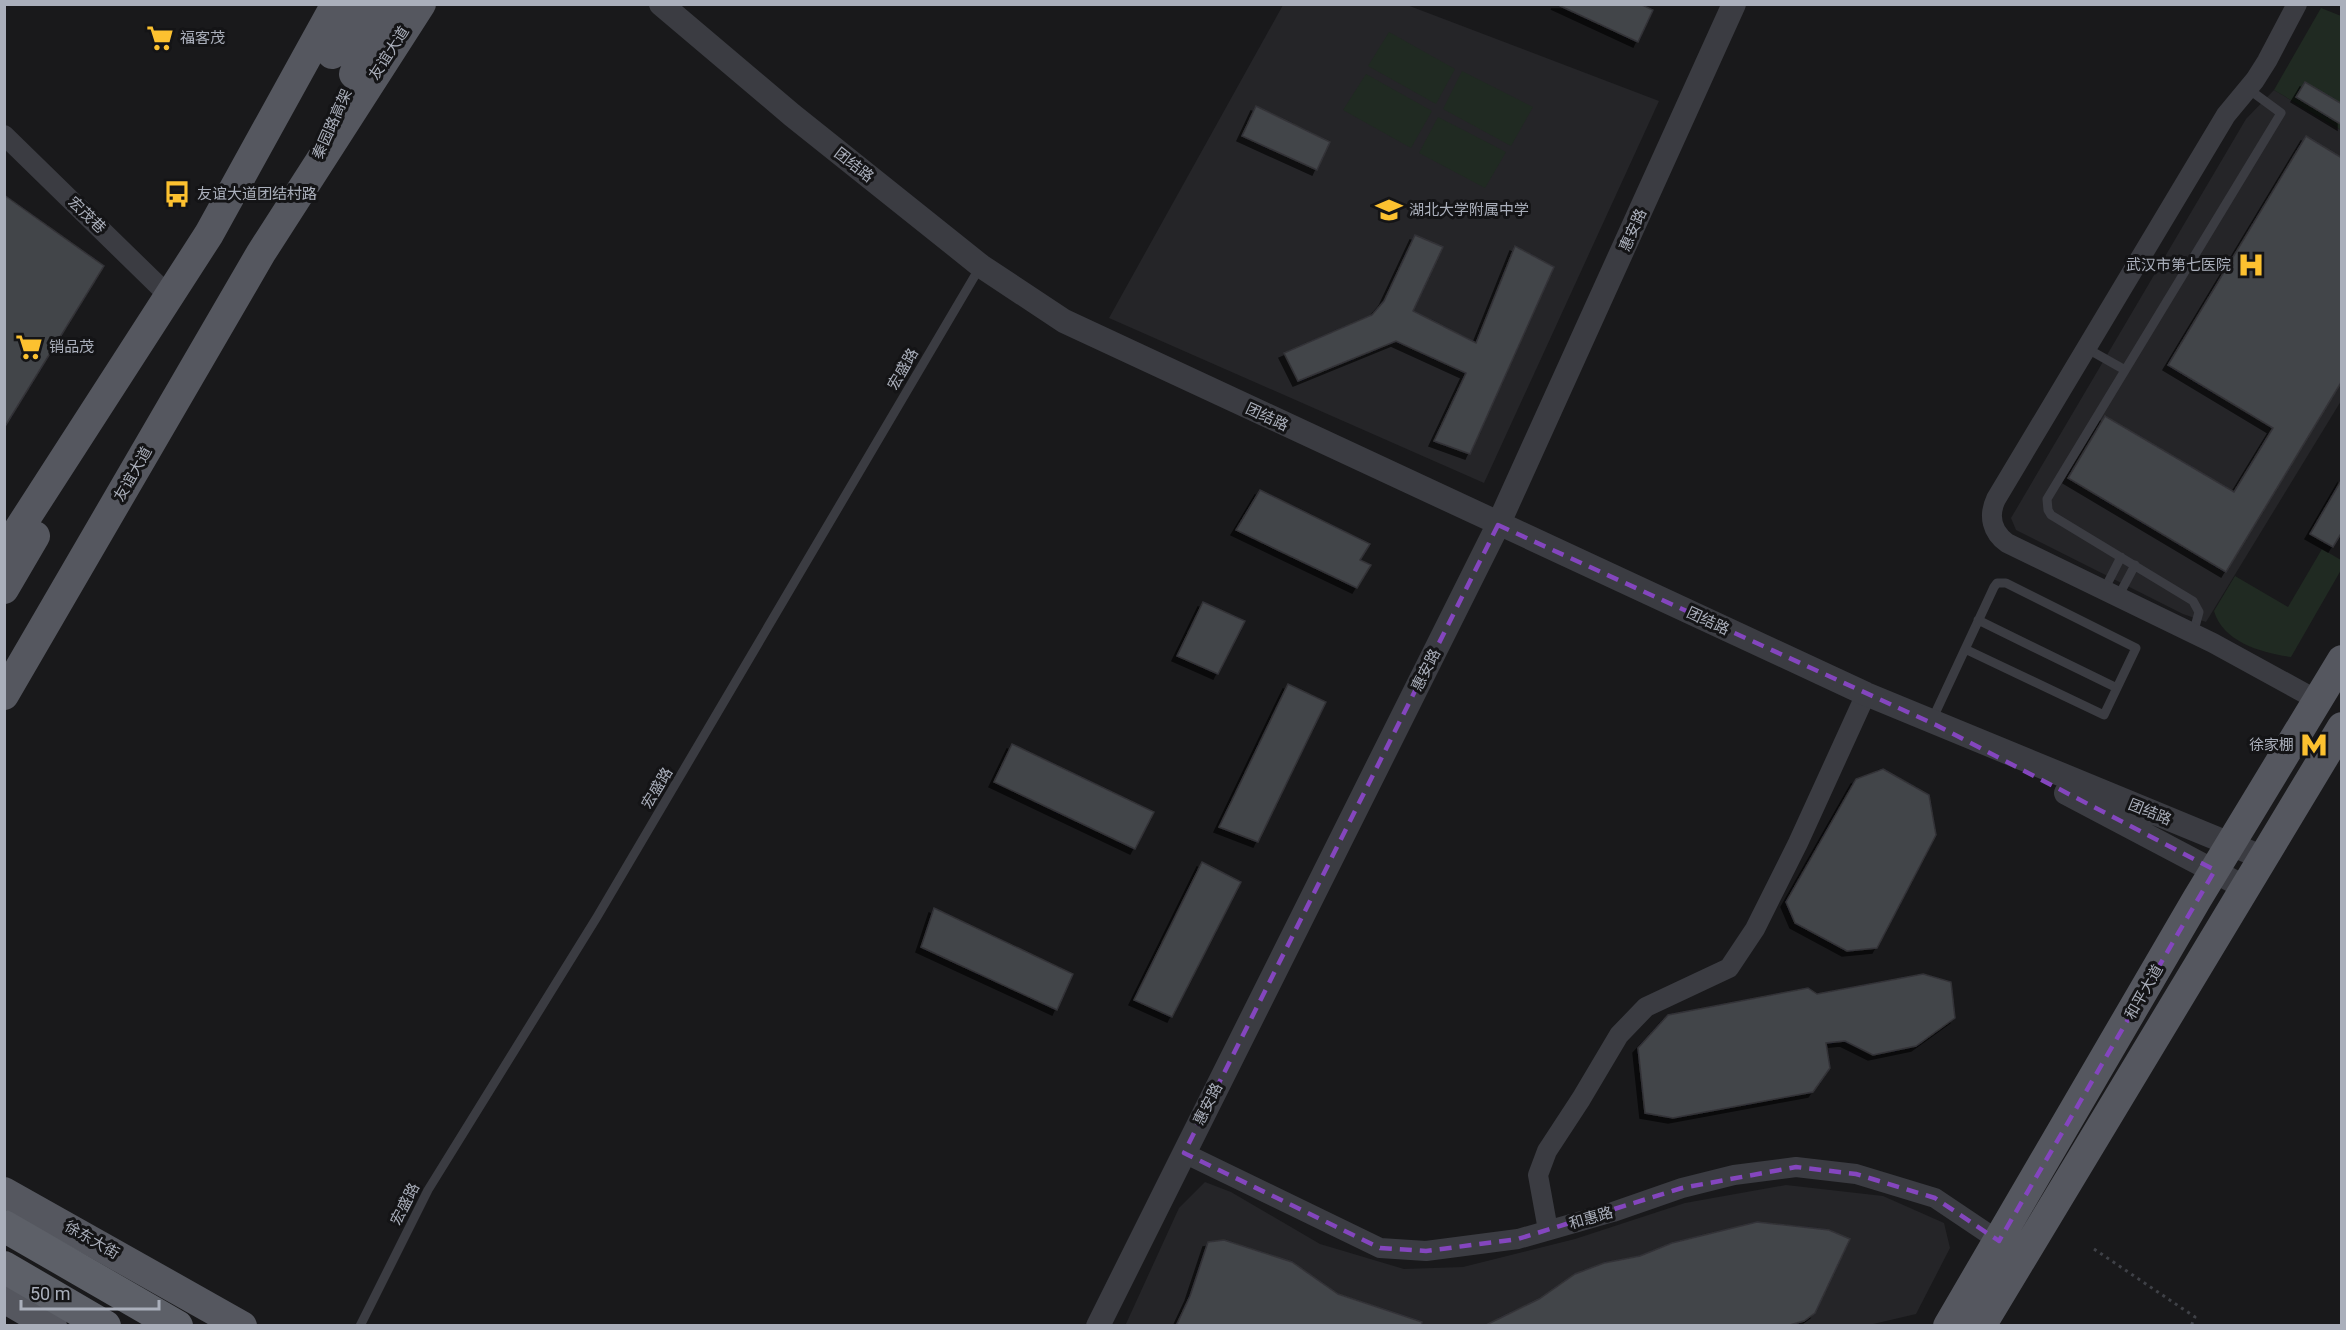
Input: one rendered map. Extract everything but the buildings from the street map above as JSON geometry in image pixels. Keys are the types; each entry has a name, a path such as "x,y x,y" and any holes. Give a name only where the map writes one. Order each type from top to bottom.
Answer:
{"highway":[{"path":"4,1226 177,1326"},
{"path":"4,1267 105,1326"}],"main road":[{"path":"4,589 208,234 336,4"},
{"name":"秦园路高架","path":"257,147 309,94 361,4"},
{"name":"秦园路高架","path":"307,181 336,108 392,4"},
{"name":"友谊大道","path":"4,665 261,253 421,4"},
{"path":"4,552 208,234"},
{"name":"友谊大道","path":"4,695 261,253"},
{"name":"和平大道","path":"1948,1326 2215,870 2342,660"},
{"path":"1981,1326 2342,727"},
{"name":"徐东大街","path":"4,1192 242,1326"},
{"path":"4,1298 52,1326"}],"street":[{"name":"团结路","path":"661,4 792,115 981,266 1064,321 1498,525 1866,694 1934,724 2264,858"},
{"name":"惠安路","path":"1098,1326 1498,525 1734,4"},
{"path":"2297,4 2267,61 2226,115 2086,348 1996,499 1991,515 1995,530 2007,543 2193,634 2317,700"},
{"name":"宏茂巷","path":"4,135 169,296"},
{"path":"1548,1230 1538,1175 1547,1151 1581,1100 1619,1035 1646,1006 1728,968 1735,958 1755,929 1793,854 1866,694"},
{"name":"团结路","path":"1934,724 2246,888"},
{"name":"和惠路","path":"1184,1153 1380,1248 1426,1251 1518,1239 1613,1212 1682,1188 1734,1175 1796,1167 1856,1174 1935,1198 1999,1241"}],"lane":[{"path":"2193,634 2199,616 2196,605 2189,598 2051,515 2047,499 2281,113 2247,88"},
{"name":"宏盛路","path":"360,1326 428,1190 597,917 981,266"},
{"path":"2086,348 2125,370"},
{"path":"2111,593 2121,557"},
{"path":"2111,593 2135,565"},
{"path":"1934,724 1965,649 1997,583 2006,584 2136,648 2104,715 1965,649"},
{"path":"1978,620 2117,688"}],"path":[{"path":"2094,1249 2195,1317 2191,1326"}],"highlighted area":[{"path":"1498,525 1936,725 2215,870 1999,1241 1935,1198 1856,1174 1796,1167 1682,1188 1518,1239 1426,1251 1380,1248 1184,1153"}],"shaded area":[{"name":"湖北大学附属中学","path":"1283,5 1407,5 1659,101 1484,483 1109,318"},
{"path":"2321,8 2341,16 2341,130 2274,90"},
{"path":"1389,32 1455,69 1436,104 1368,66"},
{"path":"1462,71 1533,107 1511,146 1443,109"},
{"path":"1366,74 1432,111 1411,148 1343,110"},
{"name":"武汉市第七医院","path":"2274,90 2341,130 2341,401 2206,622 2183,614 2016,530 2011,518 2246,119"},
{"path":"1438,117 1506,152 1485,188 1419,153"},
{"path":"2322,549 2341,560 2341,570 2291,657 2256,649 2226,631 2214,611 2235,576 2288,607"},
{"path":"1205,1182 1231,1192 1320,1244 1404,1269 1463,1267 1575,1239 1685,1203 1786,1185 1883,1196 1944,1223 1950,1248 1916,1314 1869,1325 1125,1326 1179,1208"}],"place":[{"name":"福客茂","path":"160,38"},
{"name":"友谊大道团结村路","path":"177,194"},
{"name":"湖北大学附属中学","path":"1389,210"},
{"name":"武汉市第七医院","path":"2251,265"},
{"name":"销品茂","path":"29,347"},
{"name":"徐家棚","path":"2314,745"}]}
